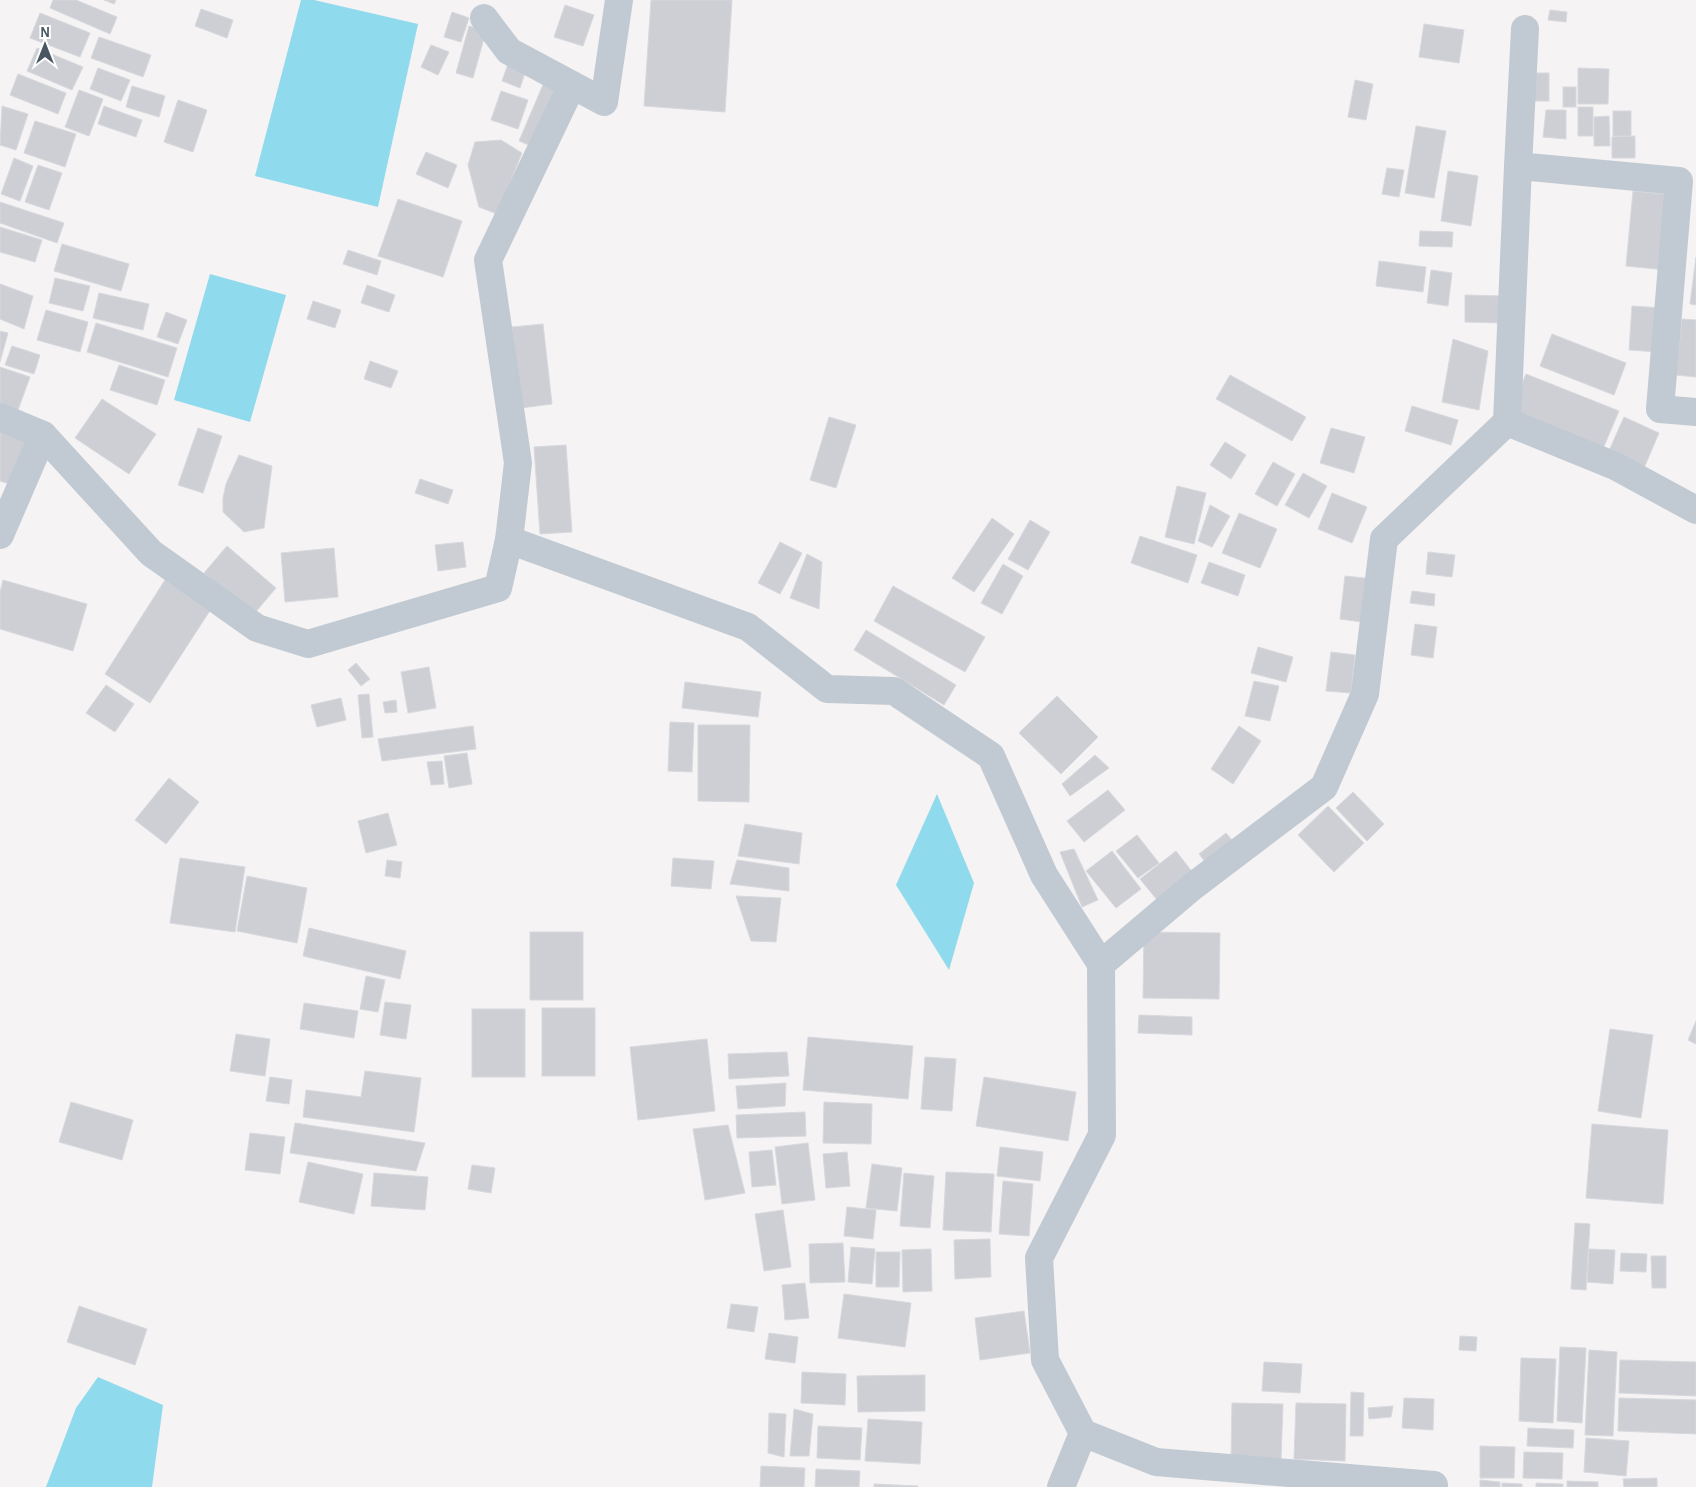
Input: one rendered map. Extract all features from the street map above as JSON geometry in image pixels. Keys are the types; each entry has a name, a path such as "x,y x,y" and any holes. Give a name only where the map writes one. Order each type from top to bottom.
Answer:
{"street":[{"path":"484,18 509,51 604,102 619,0"},
{"path":"1101,964 1192,887 1324,787 1365,694 1384,539 1507,422 1525,29"},
{"path":"0,417 44,435 151,553 258,628 308,644 498,588 509,540 518,463 488,260 572,84"},
{"path":"1518,166 1680,181 1660,409 1696,412"},
{"path":"1507,422 1615,466 1696,510"},
{"path":"0,535 44,435"},
{"path":"509,540 748,626 827,689 894,691 991,756 1044,875 1101,964 1102,1136 1039,1258 1045,1360 1083,1433 1156,1462 1434,1485"},
{"path":"1061,1487 1083,1433"}],"water":[{"path":"301,0 314,0 418,24 378,207 255,176"},
{"path":"210,274 286,295 250,422 174,400"},
{"path":"937,794 974,883 949,970 896,885"},
{"path":"98,1377 163,1405 152,1487 46,1487 76,1408"}],"building":[{"path":"53,0 76,0 117,17 110,34 50,8"},
{"path":"104,0 116,0 114,4"},
{"path":"651,0 732,0 725,112 644,106"},
{"path":"565,5 594,15 583,46 554,37"},
{"path":"201,9 233,20 227,38 195,26"},
{"path":"1550,10 1567,12 1566,22 1548,20"},
{"path":"452,12 469,18 461,42 444,37"},
{"path":"40,13 90,33 80,57 30,38"},
{"path":"1424,24 1464,30 1459,63 1419,57"},
{"path":"469,26 486,31 473,78 456,73"},
{"path":"99,37 151,55 143,77 91,58"},
{"path":"431,45 449,52 438,75 421,67"},
{"path":"37,48 83,67 72,90 27,71"},
{"path":"509,61 527,67 520,88 502,81"},
{"path":"98,68 130,80 121,101 90,89"},
{"path":"1578,68 1609,69 1608,104 1578,104"},
{"path":"1534,73 1549,73 1549,101 1534,101"},
{"path":"18,74 66,93 58,114 10,95"},
{"path":"545,80 565,89 539,149 519,141"},
{"path":"1355,80 1373,84 1366,120 1348,117"},
{"path":"132,86 165,96 159,117 126,107"},
{"path":"1563,87 1576,87 1576,107 1563,107"},
{"path":"79,90 103,99 89,136 65,127"},
{"path":"501,91 528,100 518,129 491,120"},
{"path":"178,100 207,110 193,152 164,142"},
{"path":"2,106 28,114 16,150 0,145"},
{"path":"104,106 142,120 136,137 98,124"},
{"path":"1578,107 1593,107 1593,136 1578,136"},
{"path":"1546,110 1566,110 1566,139 1543,137"},
{"path":"1613,111 1631,111 1631,136 1613,136"},
{"path":"1609,116 1610,146 1594,146 1594,117"},
{"path":"35,121 76,134 65,167 24,153"},
{"path":"1416,126 1446,131 1434,198 1405,193"},
{"path":"1635,136 1635,158 1612,158 1612,137"},
{"path":"501,140 522,153 497,214 479,207 468,165 475,142"},
{"path":"426,152 457,165 448,188 416,174"},
{"path":"14,158 33,166 20,201 1,194"},
{"path":"38,165 62,173 49,210 25,202"},
{"path":"1387,168 1404,170 1399,197 1382,194"},
{"path":"1448,171 1478,176 1471,226 1441,221"},
{"path":"1633,191 1674,195 1666,270 1626,266"},
{"path":"398,199 462,221 443,277 378,256"},
{"path":"0,202 64,223 57,243 0,223"},
{"path":"0,227 42,240 35,262 0,252"},
{"path":"1420,231 1453,232 1452,247 1419,246"},
{"path":"62,244 129,264 121,291 54,271"},
{"path":"348,250 381,261 377,275 343,264"},
{"path":"1696,257 1696,305 1690,304"},
{"path":"1379,261 1426,267 1423,292 1376,286"},
{"path":"1431,270 1452,273 1448,306 1427,303"},
{"path":"55,278 90,286 83,311 49,303"},
{"path":"0,284 33,296 24,329 0,319"},
{"path":"367,285 395,295 389,312 361,303"},
{"path":"99,293 149,304 143,330 93,318"},
{"path":"1465,295 1501,296 1501,323 1465,322"},
{"path":"313,301 341,310 335,328 307,319"},
{"path":"1632,306 1662,308 1659,352 1629,350"},
{"path":"46,310 88,322 80,352 37,340"},
{"path":"166,312 187,320 178,344 157,337"},
{"path":"1682,319 1696,320 1696,377 1676,375"},
{"path":"96,323 177,348 168,377 87,352"},
{"path":"543,324 552,404 521,408 512,327"},
{"path":"0,331 8,333 0,362"},
{"path":"1552,334 1626,363 1614,395 1540,366"},
{"path":"1453,339 1488,351 1479,410 1442,402"},
{"path":"12,346 40,355 34,374 5,365"},
{"path":"370,361 398,371 391,388 364,379"},
{"path":"119,365 165,380 157,405 110,390"},
{"path":"0,367 30,377 18,410 0,403"},
{"path":"1526,374 1619,411 1602,451 1510,412"},
{"path":"1230,375 1306,417 1292,441 1216,399"},
{"path":"102,399 156,434 129,474 75,438"},
{"path":"1412,406 1458,420 1451,445 1405,431"},
{"path":"829,417 856,425 836,488 810,480"},
{"path":"1624,417 1659,433 1644,468 1608,453"},
{"path":"0,427 30,438 13,485 0,481"},
{"path":"198,428 222,436 203,493 178,485"},
{"path":"1331,428 1365,437 1354,473 1320,463"},
{"path":"1225,442 1246,455 1231,479 1210,465"},
{"path":"566,445 572,532 540,534 534,447"},
{"path":"239,455 272,466 264,528 244,532 223,512 226,484"},
{"path":"1273,462 1295,474 1277,506 1255,494"},
{"path":"1303,473 1327,486 1309,518 1285,505"},
{"path":"420,479 453,490 448,504 415,493"},
{"path":"1177,486 1206,493 1194,544 1165,537"},
{"path":"1332,493 1367,507 1352,543 1318,529"},
{"path":"1210,505 1230,516 1212,547 1198,541"},
{"path":"1239,513 1277,529 1260,568 1222,553"},
{"path":"992,518 1014,534 974,592 952,578"},
{"path":"1030,520 1050,532 1028,570 1008,559"},
{"path":"1140,536 1197,555 1188,583 1131,563"},
{"path":"463,542 466,567 438,571 435,545"},
{"path":"780,542 802,553 780,594 758,583"},
{"path":"227,546 276,588 254,614 204,573"},
{"path":"334,548 338,597 285,602 281,553"},
{"path":"1428,552 1455,555 1452,577 1426,574"},
{"path":"807,554 822,562 819,609 790,598"},
{"path":"1209,562 1245,575 1238,596 1201,583"},
{"path":"1003,564 1023,576 1002,614 981,603"},
{"path":"1345,576 1374,579 1369,623 1340,619"},
{"path":"3,580 87,604 73,651 0,629 0,592"},
{"path":"165,580 211,609 150,703 105,674"},
{"path":"893,586 985,637 965,672 874,621"},
{"path":"1412,591 1435,594 1434,606 1410,603"},
{"path":"1415,624 1437,627 1433,658 1411,655"},
{"path":"866,630 956,685 944,705 854,650"},
{"path":"1258,647 1293,657 1286,682 1251,673"},
{"path":"1331,652 1355,655 1351,693 1326,691"},
{"path":"356,663 370,679 361,686 348,670"},
{"path":"429,667 436,708 408,713 401,672"},
{"path":"1254,681 1279,686 1270,721 1245,716"},
{"path":"685,682 761,692 758,717 682,708"},
{"path":"106,685 134,704 115,732 86,713"},
{"path":"369,694 373,737 362,738 358,695"},
{"path":"1057,696 1098,737 1061,774 1019,733"},
{"path":"341,698 346,720 317,727 311,705"},
{"path":"396,700 397,712 385,713 383,702"},
{"path":"670,722 694,723 692,772 668,771"},
{"path":"698,725 750,725 749,802 698,801"},
{"path":"473,726 476,749 382,761 378,739"},
{"path":"1239,726 1261,741 1233,784 1211,769"},
{"path":"467,753 472,784 449,788 444,756"},
{"path":"1095,755 1109,768 1070,796 1062,784"},
{"path":"442,761 444,784 431,785 427,762"},
{"path":"169,778 199,802 166,844 135,820"},
{"path":"1108,790 1125,810 1084,842 1067,821"},
{"path":"1353,792 1384,824 1367,841 1336,808"},
{"path":"1328,806 1364,843 1334,872 1298,835"},
{"path":"388,813 397,845 366,853 358,821"},
{"path":"745,824 802,833 799,864 738,856"},
{"path":"1226,833 1237,846 1210,868 1199,854"},
{"path":"1137,835 1159,863 1138,878 1116,851"},
{"path":"1074,849 1098,900 1082,907 1060,852"},
{"path":"1112,851 1141,889 1116,908 1086,871"},
{"path":"1176,851 1197,878 1162,906 1140,879"},
{"path":"180,858 245,867 235,932 170,923"},
{"path":"673,858 714,861 711,889 671,886"},
{"path":"387,860 402,862 400,878 385,876"},
{"path":"737,860 789,868 789,891 730,884"},
{"path":"247,876 307,888 297,943 237,931"},
{"path":"736,896 781,898 776,942 751,941"},
{"path":"309,928 406,951 400,979 303,956"},
{"path":"530,932 583,932 583,1000 530,1000"},
{"path":"1144,932 1220,933 1219,999 1143,998"},
{"path":"366,976 385,980 378,1012 360,1009"},
{"path":"385,1002 411,1005 406,1039 380,1035"},
{"path":"304,1003 358,1011 354,1038 300,1029"},
{"path":"542,1008 595,1008 595,1076 542,1076"},
{"path":"472,1009 525,1009 525,1077 472,1077"},
{"path":"1139,1015 1192,1017 1192,1035 1138,1033"},
{"path":"1696,1021 1696,1044 1688,1040"},
{"path":"1610,1029 1653,1035 1641,1118 1598,1111"},
{"path":"236,1034 270,1039 265,1076 230,1071"},
{"path":"808,1037 913,1046 908,1099 803,1090"},
{"path":"707,1039 715,1111 638,1120 630,1047"},
{"path":"787,1052 789,1076 729,1079 728,1054"},
{"path":"925,1057 956,1059 952,1111 921,1109"},
{"path":"365,1071 421,1078 414,1132 303,1117 306,1090 361,1097"},
{"path":"270,1077 292,1080 289,1104 266,1101"},
{"path":"984,1077 1076,1092 1068,1141 976,1126"},
{"path":"786,1083 785,1106 738,1109 736,1086"},
{"path":"71,1102 133,1120 122,1160 59,1142"},
{"path":"824,1102 872,1104 871,1144 823,1143"},
{"path":"805,1112 806,1136 737,1138 736,1115"},
{"path":"295,1123 425,1143 416,1171 290,1153"},
{"path":"1592,1124 1668,1130 1663,1204 1586,1198"},
{"path":"728,1125 745,1193 705,1200 693,1129"},
{"path":"250,1133 285,1137 280,1174 245,1170"},
{"path":"808,1143 815,1200 782,1204 775,1147"},
{"path":"1000,1147 1043,1152 1040,1181 997,1176"},
{"path":"772,1150 776,1185 752,1187 749,1152"},
{"path":"847,1152 850,1186 826,1188 823,1154"},
{"path":"308,1162 363,1174 354,1214 299,1202"},
{"path":"872,1164 902,1168 897,1211 866,1208"},
{"path":"472,1165 495,1168 491,1193 468,1189"},
{"path":"946,1172 994,1174 991,1232 943,1230"},
{"path":"374,1173 428,1177 425,1210 371,1206"},
{"path":"904,1173 934,1176 930,1228 900,1226"},
{"path":"1003,1181 1033,1184 1029,1236 999,1234"},
{"path":"847,1207 876,1210 873,1239 844,1236"},
{"path":"783,1210 791,1267 764,1271 755,1214"},
{"path":"1575,1223 1590,1224 1586,1290 1571,1289"},
{"path":"990,1239 991,1277 955,1279 954,1240"},
{"path":"843,1243 845,1282 810,1283 809,1244"},
{"path":"851,1247 875,1249 872,1284 848,1282"},
{"path":"931,1249 932,1291 903,1292 902,1250"},
{"path":"1589,1249 1615,1250 1613,1284 1587,1282"},
{"path":"876,1252 900,1252 899,1287 876,1287"},
{"path":"1621,1253 1647,1254 1646,1272 1620,1271"},
{"path":"1651,1256 1666,1256 1666,1288 1652,1288"},
{"path":"805,1283 809,1318 785,1320 782,1285"},
{"path":"844,1294 911,1303 905,1347 838,1338"},
{"path":"731,1304 758,1307 754,1332 727,1328"},
{"path":"79,1306 147,1329 135,1365 67,1342"},
{"path":"1024,1311 1030,1353 980,1360 975,1318"},
{"path":"769,1333 798,1337 795,1363 765,1359"},
{"path":"1460,1336 1477,1337 1476,1351 1459,1350"},
{"path":"1560,1347 1586,1348 1582,1423 1557,1421"},
{"path":"1589,1350 1617,1352 1613,1436 1585,1435"},
{"path":"1521,1358 1556,1359 1553,1423 1519,1421"},
{"path":"1620,1360 1696,1362 1696,1396 1619,1393"},
{"path":"1264,1362 1302,1364 1300,1393 1262,1391"},
{"path":"802,1372 846,1374 845,1405 801,1403"},
{"path":"925,1375 925,1411 858,1412 857,1376"},
{"path":"1351,1392 1364,1393 1363,1436 1350,1436"},
{"path":"1404,1398 1434,1399 1433,1430 1402,1428"},
{"path":"1619,1398 1696,1400 1696,1434 1618,1431"},
{"path":"1232,1403 1283,1404 1281,1460 1231,1459"},
{"path":"1296,1403 1346,1404 1345,1461 1294,1459"},
{"path":"1393,1406 1391,1417 1369,1419 1368,1408"},
{"path":"794,1409 813,1414 809,1456 790,1456"},
{"path":"769,1413 786,1414 784,1457 768,1453"},
{"path":"868,1419 922,1422 920,1464 865,1461"},
{"path":"818,1426 862,1428 860,1460 817,1458"},
{"path":"1528,1428 1574,1430 1573,1448 1527,1446"},
{"path":"1586,1438 1629,1441 1626,1476 1584,1472"},
{"path":"1480,1446 1515,1447 1514,1478 1480,1478"},
{"path":"1524,1452 1563,1453 1562,1479 1523,1478"},
{"path":"761,1466 805,1468 804,1487 760,1487"},
{"path":"816,1469 860,1471 859,1487 815,1487"},
{"path":"1657,1478 1657,1487 1624,1487 1623,1479"},
{"path":"1480,1480 1500,1482 1500,1487 1480,1487"},
{"path":"1567,1481 1598,1482 1598,1487 1567,1487"},
{"path":"1502,1483 1522,1484 1522,1487 1502,1487"},
{"path":"1536,1483 1563,1484 1563,1487 1536,1487"},
{"path":"874,1484 918,1486 918,1487 874,1487"}]}
